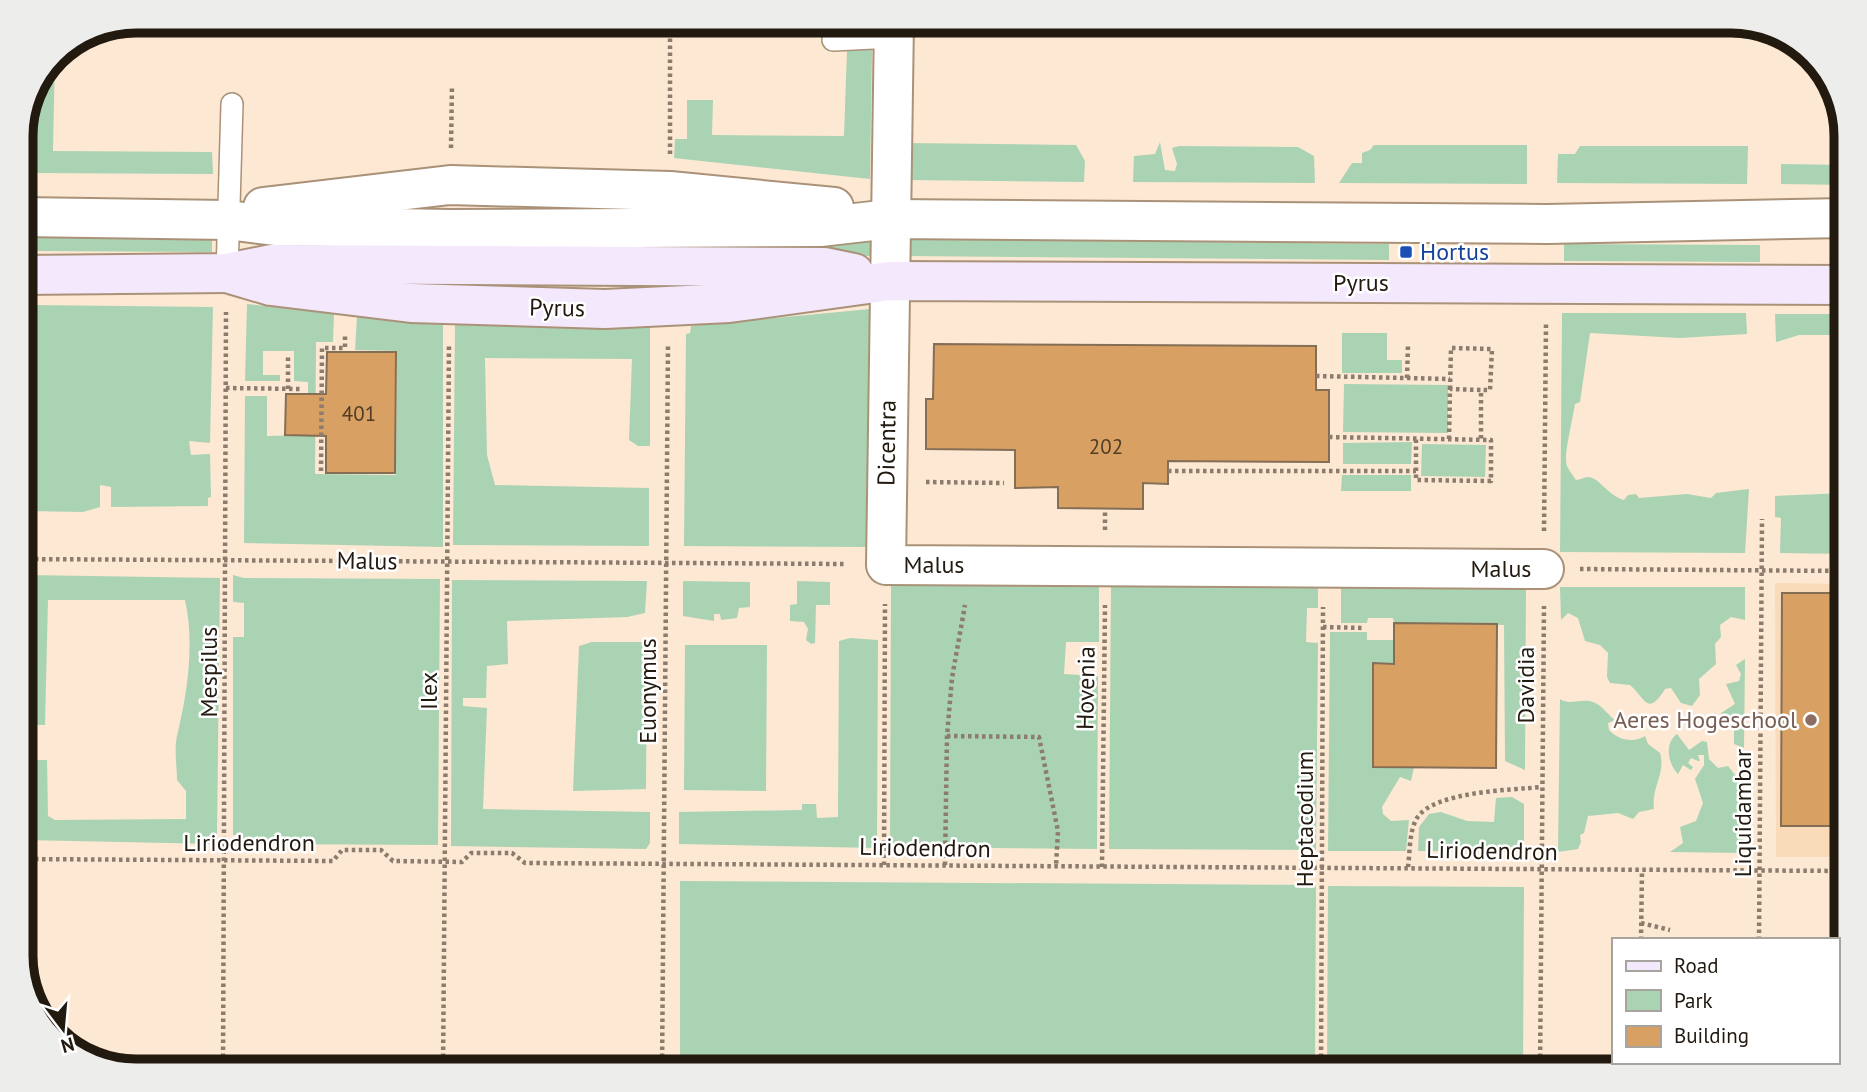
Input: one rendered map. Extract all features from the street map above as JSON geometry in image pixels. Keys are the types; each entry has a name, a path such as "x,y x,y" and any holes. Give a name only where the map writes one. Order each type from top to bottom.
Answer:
{"street":[{"name":"Dicentra","path":"886,565 894,33"},
{"path":"33,217 228,220 275,226 450,229 820,227 890,219 1547,224 1834,220"},
{"name":"Pyrus","path":"33,275 227,273 272,264 812,267 890,281 1834,283"},
{"name":"Malus","path":"886,565 1544,569"}],"lane":[{"path":"833,40 872,33"},
{"path":"227,273 232,104"}],"path":[{"path":"670,33 670,162"},
{"path":"451,159 452,85"},
{"name":"Mespilus","path":"223,1059 227,273"},
{"name":"Davidia","path":"1540,1059 1546,320"},
{"path":"321,471 322,348 345,348 346,322"},
{"name":"Ilex","path":"443,1059 449,331"},
{"name":"Euonymus","path":"662,1059 668,332"},
{"path":"1407,378 1408,345"},
{"path":"1449,439 1450,379 1451,348 1492,349 1490,390 1450,389"},
{"path":"288,355 288,388"},
{"path":"1316,376 1450,379"},
{"path":"226,388 302,388"},
{"path":"1481,440 1482,390"},
{"path":"1329,437 1492,440 1490,481 1416,480 1416,439"},
{"path":"1168,471 1416,471"},
{"path":"887,482 1004,482"},
{"name":"Hovenia","path":"1102,867 1105,510"},
{"name":"Liquidambar","path":"1759,938 1762,519"},
{"name":"Malus","path":"33,559 666,561 886,565"},
{"path":"884,864 886,565"},
{"path":"945,865 947,736 952,678 965,601 965,565"},
{"name":"Heptacodium","path":"1321,1059 1324,567"},
{"name":"Malus","path":"1544,569 1834,571"},
{"path":"1323,627 1365,628"},
{"path":"947,736 1039,737 1058,831 1056,866"},
{"path":"1408,867 1417,818 1434,803 1495,791 1542,787"},
{"name":"Liriodendron","path":"33,859 333,861 342,850 382,850 393,862 462,862 471,853 512,853 524,863 1322,866 1834,872"},
{"path":"1641,938 1642,870"},
{"path":"1642,923 1670,930"}],"shaded area":[{"name":"Aeres Hogeschool","path":"1775,583 1834,584 1834,857 1776,857"}],"green space":[{"path":"847,50 872,50 870,179 674,158 675,139 687,139 687,100 713,100 712,135 844,136"},
{"path":"55,72 53,151 212,152 213,174 33,173 33,129 44,90"},
{"path":"1160,142 1165,170 1175,171 1177,164 1172,148 1179,146 1298,147 1314,156 1315,183 1133,182 1134,156 1155,154"},
{"path":"906,143 1076,145 1085,161 1084,182 906,180"},
{"path":"1374,145 1527,145 1527,184 1339,183 1352,163 1362,163 1362,153"},
{"path":"1580,146 1748,146 1747,184 1557,183 1558,154 1575,154"},
{"path":"1781,164 1834,165 1834,185 1781,184"},
{"path":"33,234 212,235 212,252 33,251"},
{"path":"674,238 870,239 870,256 674,256"},
{"path":"905,239 1389,244 1389,260 905,256"},
{"path":"1564,244 1760,245 1760,262 1564,261"},
{"path":"247,304 334,314 333,342 316,342 315,474 396,475 397,351 355,350 357,317 443,324 443,547 244,543 245,396 267,396 267,436 308,435 308,382 294,381 294,351 263,351 263,375 280,375 280,381 245,381"},
{"path":"33,305 213,307 210,443 189,441 191,455 210,454 211,497 208,498 208,506 111,507 111,487 100,485 100,507 83,512 33,511"},
{"path":"870,309 869,547 684,546 686,334 690,333 691,326"},
{"path":"1562,313 1746,313 1747,334 1679,338 1590,333 1580,402 1575,404 1566,461 1576,480 1592,478 1624,500 1628,495 1636,494 1639,498 1687,494 1711,498 1716,493 1749,489 1745,553 1560,552"},
{"path":"1775,314 1834,314 1834,335 1799,335 1776,342"},
{"path":"455,325 650,327 650,446 638,446 629,440 632,359 485,358 487,455 495,485 649,488 649,546 453,545"},
{"path":"1342,333 1387,333 1387,360 1402,360 1402,373 1342,373"},
{"path":"1344,384 1448,385 1448,433 1343,432"},
{"path":"1412,442 1411,464 1343,464 1343,443"},
{"path":"1422,444 1486,445 1485,477 1421,476"},
{"path":"1342,475 1411,475 1411,491 1341,491"},
{"path":"1834,494 1834,554 1780,553 1781,518 1775,517 1775,496"},
{"path":"33,575 220,578 217,834 212,835 216,844 33,840 33,760 47,760 48,816 55,820 186,819 186,791 177,780 176,747 190,651 185,600 48,600 45,725 33,725"},
{"path":"233,575 244,578 440,579 438,845 234,844 234,840 238,840 237,835 233,835 233,637 244,637 244,603 233,602"},
{"path":"452,580 647,581 645,613 627,617 507,621 508,664 487,666 486,698 463,698 463,706 487,708 483,809 650,812 650,843 646,849 451,846"},
{"path":"683,581 750,582 750,607 739,608 737,618 721,620 720,614 714,614 714,621 683,616"},
{"path":"797,581 830,582 830,605 816,605 815,643 811,644 806,640 808,629 804,622 790,621 790,605 797,604"},
{"path":"891,582 1099,584 1099,642 1066,642 1064,674 1098,676 1097,849 890,847"},
{"path":"1111,584 1318,586 1318,608 1307,608 1306,642 1318,643 1316,850 1109,849"},
{"path":"1341,586 1526,587 1525,770 1505,761 1504,625 1394,623 1393,618 1368,618 1367,623 1341,623"},
{"path":"1560,587 1745,587 1745,620 1731,617 1720,625 1721,637 1715,644 1716,664 1699,679 1700,695 1692,706 1681,703 1671,688 1665,689 1650,704 1630,685 1610,683 1607,677 1608,653 1600,645 1585,641 1578,618 1568,613 1561,620"},
{"path":"1330,632 1367,632 1367,640 1394,640 1394,664 1373,664 1373,767 1414,767 1411,781 1400,777 1382,807 1383,814 1391,821 1409,820 1406,851 1328,851"},
{"path":"850,638 878,640 877,848 679,844 679,812 802,810 802,804 816,804 817,818 838,817 839,641"},
{"path":"592,642 647,642 646,789 573,791 579,646"},
{"path":"685,645 767,645 766,791 684,790"},
{"path":"1745,659 1744,748 1734,744 1734,726 1723,723 1720,718 1721,713 1735,704 1726,684 1739,681 1741,674 1736,665"},
{"path":"1560,699 1567,702 1589,701 1602,707 1615,720 1608,723 1609,730 1630,740 1645,736 1648,744 1660,753 1661,767 1654,809 1639,812 1633,819 1618,813 1588,816 1584,833 1580,835 1578,849 1558,852"},
{"path":"1677,734 1689,750 1702,741 1707,742 1709,759 1718,768 1728,766 1735,775 1744,777 1743,853 1670,852 1683,843 1680,827 1696,821 1703,803 1695,779 1704,765 1704,755 1698,755 1700,761 1691,758 1688,763 1693,767 1691,770 1683,765 1678,774 1669,754 1670,743"},
{"path":"1512,797 1524,804 1524,852 1418,851 1419,827 1429,814 1441,812 1467,821 1494,822 1496,798"},
{"path":"680,881 1316,885 1315,1059 680,1059"},
{"path":"1328,886 1524,887 1523,1059 1327,1059"}],"building":[{"path":"934,344 1316,346 1316,390 1329,390 1329,462 1168,461 1168,484 1143,483 1143,509 1058,508 1058,487 1015,488 1015,450 926,449 926,399 933,399"},
{"path":"327,352 396,352 395,473 326,473 326,436 285,435 286,394 326,394"},
{"name":"Aeres Hogeschool","path":"1782,593 1834,593 1834,826 1781,826"},
{"path":"1394,623 1497,624 1496,768 1373,767 1373,663 1394,664"}],"place":[{"name":"Hortus","path":"1406,252"},
{"name":"Aeres Hogeschool","path":"1811,720"}]}
